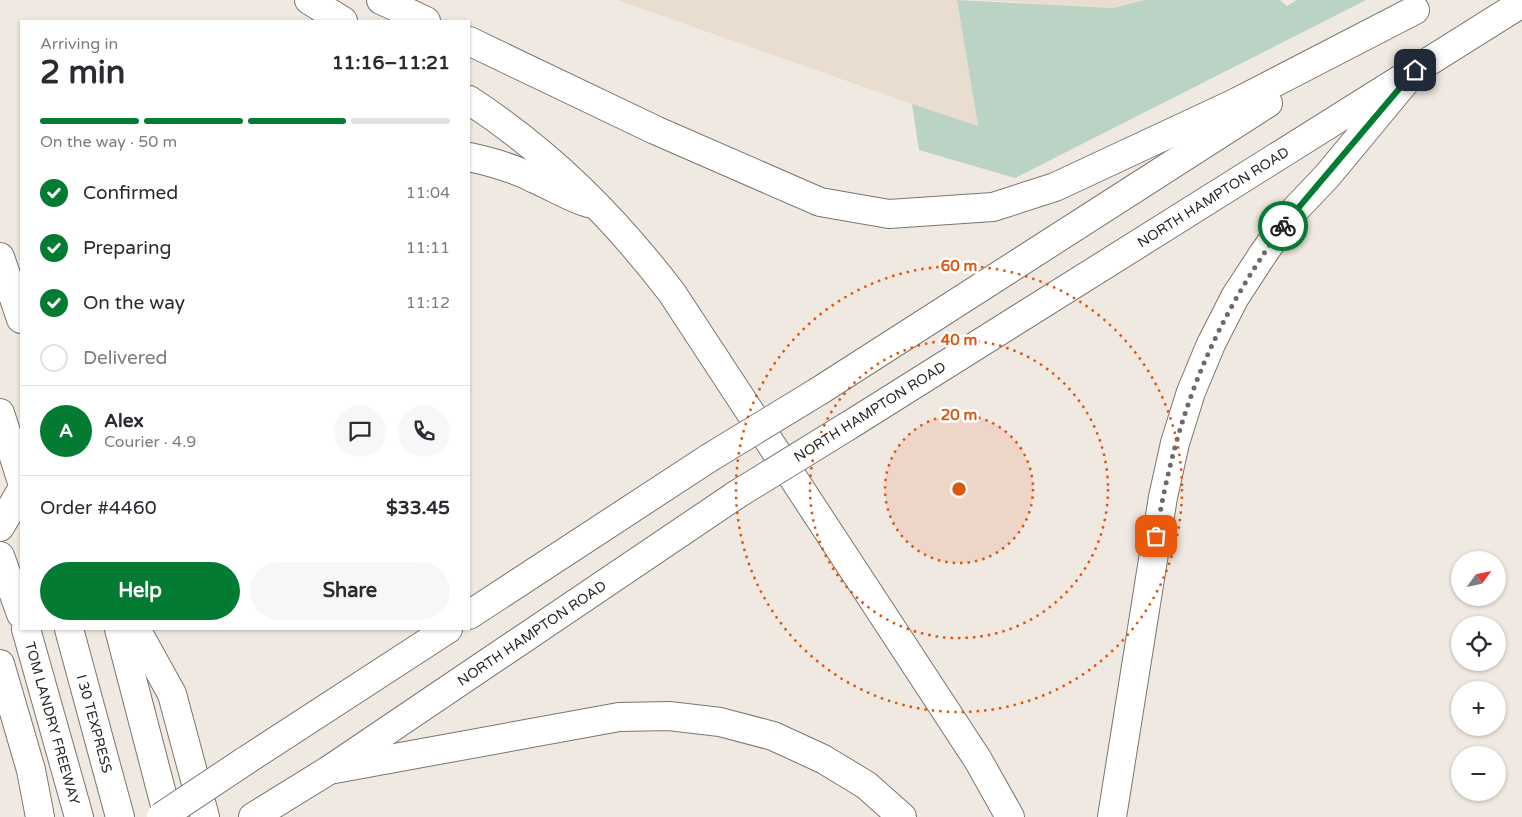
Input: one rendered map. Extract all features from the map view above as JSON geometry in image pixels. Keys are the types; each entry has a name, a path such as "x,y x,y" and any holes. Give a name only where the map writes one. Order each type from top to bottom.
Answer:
{"main road":[{"path":"309,0 341,20"},
{"path":"382,0 424,20"},
{"name":"NORTH HAMPTON ROAD","path":"253,817 329,770 736,495 1522,3"},
{"path":"470,41 655,130 820,202 889,214 993,207 1055,187 1235,103 1422,5"},
{"path":"470,614 709,458 819,391 1422,5"},
{"path":"1112,817 1162,497 1175,443 1191,392 1211,344 1235,297 1263,254 1292,213 1328,175 1415,70"},
{"path":"470,101 508,126 574,180 594,204 624,232 672,292 978,760 1010,817"},
{"path":"470,157 498,163 536,179 570,198 594,204"},
{"path":"0,256 20,316"},
{"path":"0,413 20,475"},
{"path":"0,527 20,492"},
{"path":"0,556 20,611"},
{"name":"TOM LANDRY FREEWAY","path":"26,630 79,817"},
{"name":"I 30 TEXPRESS","path":"69,630 120,817"},
{"path":"119,630 168,817"},
{"path":"137,630 172,694 205,817"},
{"path":"161,817 446,630"},
{"path":"0,664 31,770 40,817"},
{"path":"329,770 610,719 670,716 720,722 773,736 823,760 866,785 902,817"}],"shaded area":[{"path":"617,0 957,0 978,127 912,104"},
{"path":"978,0 1145,0 1113,8"}],"green space":[{"path":"957,0 1113,8 1145,0 1280,0 1287,6 1297,0 1366,0 1015,178 919,150 912,104 978,126"}],"way so far":[{"path":"1156,536 1162,497 1175,443 1191,392 1211,344 1235,297 1283,226"}],"route":[{"path":"1283,226 1292,213 1328,175 1415,70"}]}
